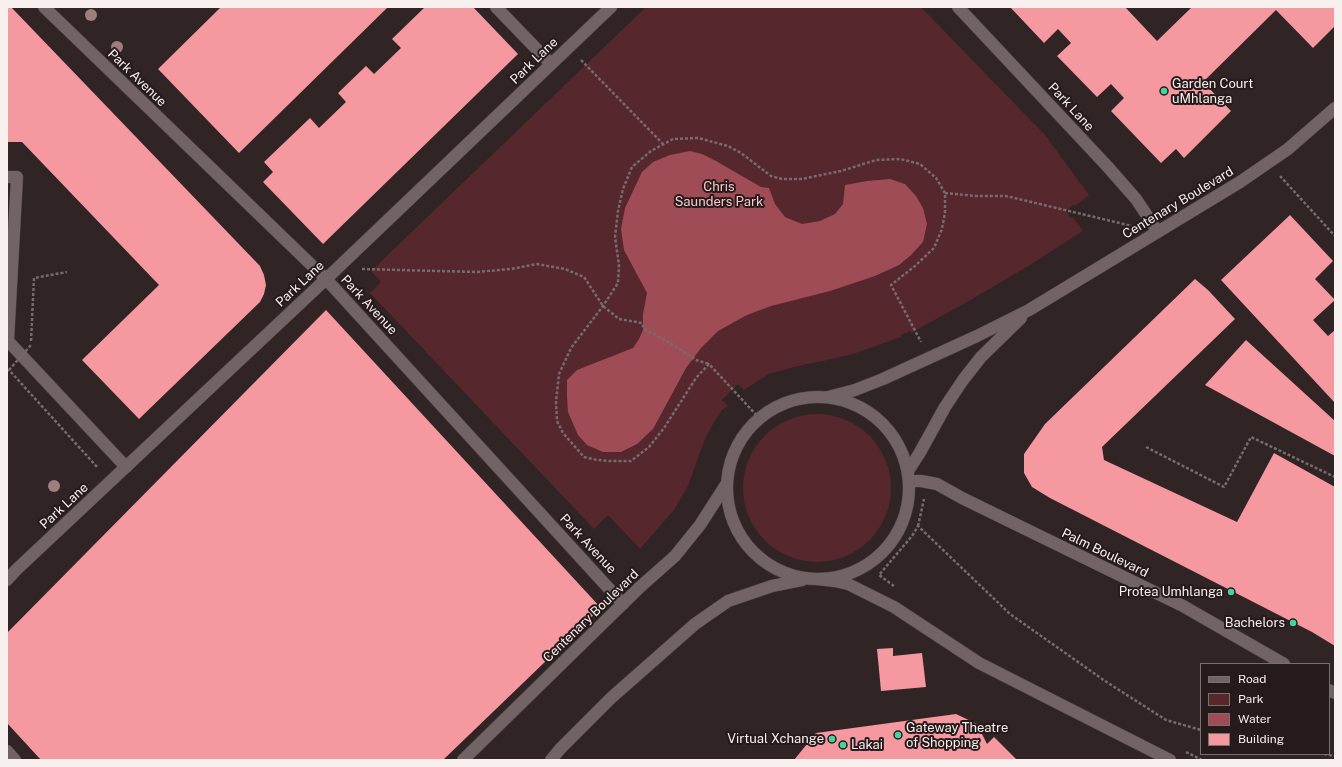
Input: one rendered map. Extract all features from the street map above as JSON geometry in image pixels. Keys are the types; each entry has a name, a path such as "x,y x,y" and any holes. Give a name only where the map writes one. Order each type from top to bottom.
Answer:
{"street":[{"name":"Park Avenue","path":"44,7 326,280 624,604"},
{"path":"496,7 551,64"},
{"name":"Park Lane","path":"7,580 326,280 611,7"},
{"name":"Park Lane","path":"958,7 1107,166 1136,199 1158,232"},
{"name":"Centenary Boulevard","path":"828,397 856,390 930,359 1029,310 1240,182 1288,149 1335,108"},
{"path":"7,177 17,177 8,341 126,467"},
{"name":"Centenary Boulevard","path":"908,476 945,407 963,380 981,357 1029,310"},
{"path":"551,760 611,698 695,624 728,601 772,586 812,579 836,578 854,572 870,563 884,550 896,535 904,518 908,500 908,476 903,455 886,426 873,415 859,406 844,400 828,397 807,397 786,403 767,412 751,426 739,443 731,462 727,483 728,500 732,517 739,533 748,547 761,559 790,575 812,579 834,581 848,584 894,607 979,663 1170,760"},
{"name":"Palm Boulevard","path":"908,476 928,483 937,484 962,498 1183,606 1282,663"},
{"name":"Centenary Boulevard","path":"463,760 675,556 700,525 727,483"},
{"path":"7,751 15,760"}],"path":[{"path":"568,47 663,144"},
{"path":"709,364 696,378 664,428 649,447 631,461 597,460 584,457 563,433 557,421 556,402 559,374 571,348 603,306 618,282 619,265 615,237 618,211 623,189 632,167 651,151 673,139 698,138 728,146 746,156 770,176 782,179 802,179 841,171 876,160 900,159 920,164 936,178 945,193 945,213 942,229 934,248 915,266 891,285 930,359"},
{"path":"1268,163 1335,236"},
{"path":"945,193 975,196 1006,196 1158,232"},
{"path":"337,268 477,272 511,269 537,264 565,269 584,277 603,306 619,319 642,323 644,329 670,343 696,360 709,364 760,419"},
{"path":"67,272 34,278 31,345 8,371 110,482"},
{"path":"1146,447 1224,487 1251,437 1335,477"},
{"path":"879,575 912,536 918,526 928,483"},
{"path":"918,526 1010,614 1105,681 1166,720 1200,730"}],"green space":[{"name":"Chris Saunders Park","path":"646,7 921,7 1045,135 1089,195 1066,211 1071,218 1073,217 1083,231 1030,265 911,333 910,331 901,335 901,337 853,354 769,374 744,390 738,384 722,400 728,406 722,410 705,439 688,486 674,510 640,549 608,515 594,529 370,293 381,282 371,271"},
{"path":"817,414 838,417 852,423 864,431 874,441 882,453 888,467 891,488 888,509 882,523 874,535 864,545 852,553 838,559 817,562 796,559 782,553 770,545 760,535 752,523 746,509 743,488 746,467 752,453 760,441 770,431 782,423 796,417"}],"water":[{"path":"690,151 702,154 716,161 761,187 769,188 775,204 785,217 802,224 820,221 835,214 843,204 845,185 890,179 905,184 916,196 923,208 927,224 923,242 899,265 875,276 830,291 771,306 747,315 718,331 701,348 686,368 653,429 637,444 621,452 603,452 587,445 578,435 568,412 567,380 577,370 633,348 639,339 643,330 643,314 647,293 624,250 621,229 625,208 642,172 653,162 670,155"}],"building":[{"path":"7,7 11,7 260,266 264,275 266,285 260,302 139,419 82,360 159,285 22,142 7,142"},
{"path":"221,7 388,7 239,153 158,69"},
{"path":"425,7 473,7 518,54 323,244 263,182 273,172 264,162 310,118 319,128 346,102 338,93 366,66 374,74 401,48 392,39"},
{"name":"Garden Court uMhlanga","path":"1010,7 1125,7 1157,41 1192,7 1335,7 1335,26 1313,48 1276,10 1203,82 1231,111 1184,158 1176,149 1161,163 1111,111 1124,98 1111,84 1097,97 1057,56 1071,43 1058,29 1044,43"},
{"path":"1290,215 1333,261 1315,279 1335,300 1313,320 1328,336 1335,330 1335,403 1221,280"},
{"path":"1195,279 1208,290 1235,319 1102,447 1104,460 1237,522 1274,453 1335,487 1335,646 1312,632 1050,498 1032,487 1024,473 1024,454 1045,424"},
{"path":"326,310 601,608 443,760 41,760 7,723 7,633"},
{"path":"1246,340 1335,421 1335,456 1205,385"},
{"path":"893,648 893,656 922,653 926,687 881,691 877,649"},
{"name":"Gateway Theatre of Shopping","path":"956,714 977,724 987,744 994,737 1017,760 794,760 816,733"}],"place":[{"name":"Garden Court uMhlanga","path":"1164,91"},
{"name":"Protea Umhlanga","path":"1231,592"},
{"name":"Bachelors","path":"1293,623"},
{"name":"Gateway Theatre of Shopping","path":"898,735"},
{"name":"Virtual Xchange","path":"832,739"},
{"name":"Lakai","path":"843,745"}]}
